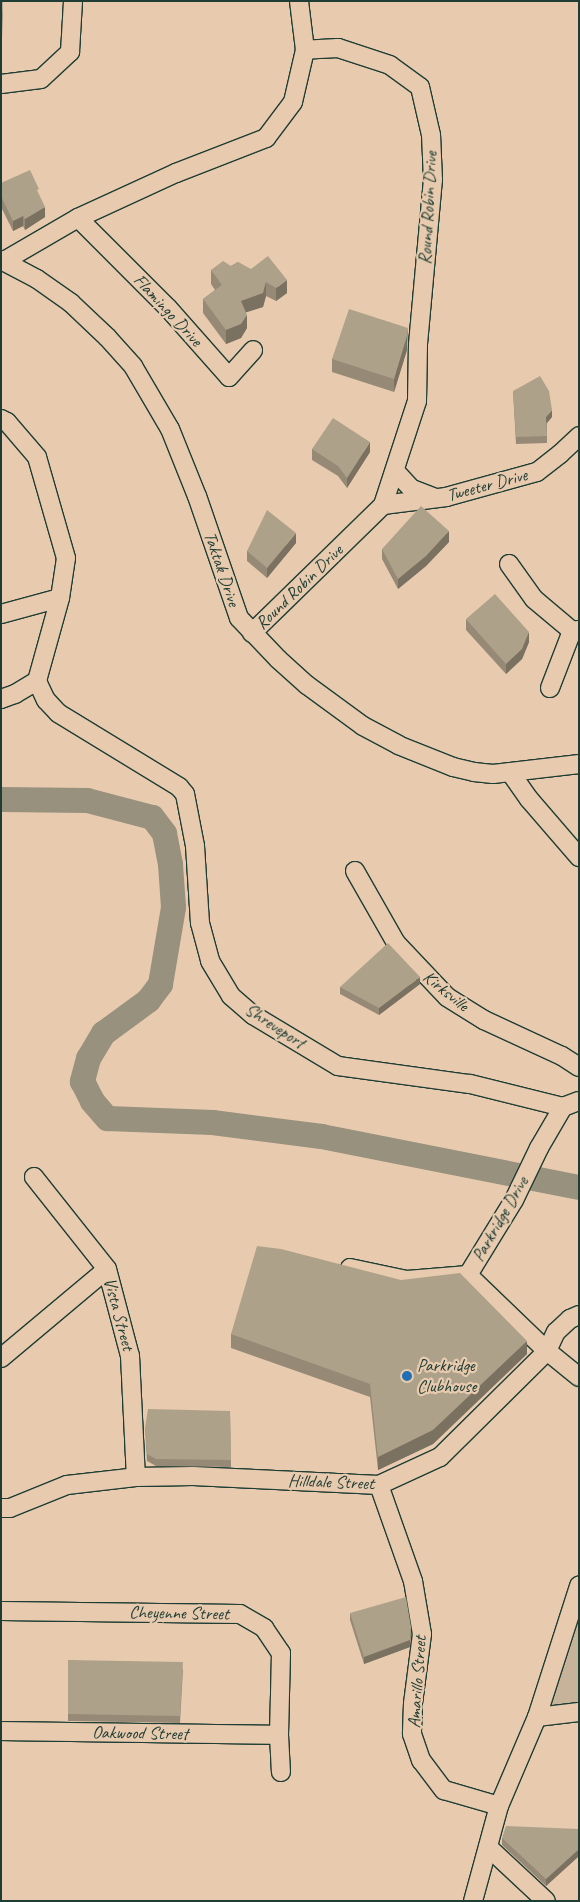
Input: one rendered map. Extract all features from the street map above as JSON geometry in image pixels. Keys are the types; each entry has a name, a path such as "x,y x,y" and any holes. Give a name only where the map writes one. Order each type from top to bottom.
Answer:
{"street":[{"path":"1,84 41,79 70,52 73,1"},
{"path":"3,261 78,218 176,173 266,138 293,102 305,50 299,1"},
{"name":"Round Robin Drive","path":"252,633 383,505 417,401 418,344 433,180 431,135 420,87 390,65 338,48 305,50"},
{"name":"Flamingo Drive","path":"78,218 168,308 229,377 254,350"},
{"name":"Taktak Drive","path":"3,261 37,279 71,302 107,337 133,366 170,429 197,496 239,618 252,633 307,685 363,726 391,742 453,767 474,772 510,772 579,764"},
{"path":"1,419 37,457 66,558 60,598 37,681 15,694 1,699"},
{"name":"Tweeter Drive","path":"383,505 438,498 537,472 579,436"},
{"path":"395,471 412,489 438,498"},
{"path":"509,564 534,599 575,631 550,688"},
{"path":"1,614 60,598"},
{"name":"Shreveport","path":"37,681 46,700 58,713 179,787 185,794 195,846 200,923 210,961 231,996 253,1015 338,1066 470,1084 571,1104"},
{"path":"510,772 529,799 579,857"},
{"name":"Kirksville","path":"354,871 396,943 447,997 484,1020 562,1056 579,1067"},
{"name":"Parkridge Drive","path":"571,1104 538,1148 514,1200 468,1275 547,1351 579,1377"},
{"name":"Vista Street","path":"34,1177 107,1269 130,1356 136,1477"},
{"path":"333,1264 406,1280 468,1275"},
{"path":"1,1358 107,1269"},
{"name":"Hilldale Street","path":"1,1508 10,1508 67,1486 136,1477 192,1476 379,1485 440,1457 547,1351 556,1332 570,1319 579,1315"},
{"name":"Amarillo Street","path":"379,1485 413,1581 422,1634 413,1704 412,1734 421,1760 444,1790 499,1806"},
{"path":"473,1901 499,1806 537,1717 579,1586"},
{"name":"Cheyenne Street","path":"1,1611 240,1614 264,1628 282,1653 279,1735 281,1772"},
{"path":"537,1717 579,1712"},
{"name":"Oakwood Street","path":"1,1732 279,1735"},
{"path":"488,1847 546,1901"}],"shaded area":[{"path":"579,1593 579,1712 537,1717"}],"building":[{"path":"1,1 3,1 1,28"},
{"path":"30,170 45,207 25,219 23,216 13,221 1,196 1,183"},
{"path":"268,256 287,280 276,288 266,282 263,293 241,301 247,315 241,324 226,330 203,299 222,285 211,270 223,261 231,266 238,262 251,269"},
{"path":"349,309 408,328 394,379 332,359"},
{"path":"540,376 549,391 552,410 546,417 547,436 516,437 513,391"},
{"path":"333,418 370,442 347,478 338,466 312,449"},
{"path":"421,506 449,531 426,556 398,579 382,549"},
{"path":"267,510 296,533 267,568 247,551"},
{"path":"495,594 529,632 522,649 506,664 466,619"},
{"path":"388,943 420,977 379,1008 340,987"},
{"name":"Parkridge Clubhouse","path":"257,1246 281,1249 401,1280 460,1273 527,1341 433,1430 378,1457 370,1384 231,1334"},
{"path":"148,1409 230,1411 231,1460 156,1459 147,1454 145,1428"},
{"path":"406,1597 411,1627 410,1640 364,1657 350,1613"},
{"path":"68,1660 183,1662 180,1716 68,1714"},
{"path":"506,1826 579,1829 579,1849 546,1879 502,1838"}],"waterway":[{"path":"1,799 87,800 152,817 164,833 170,864 173,907 160,984 148,1000 103,1033 88,1058 82,1081 92,1101 107,1118 212,1122 321,1136 579,1187"}],"place":[{"name":"Parkridge Clubhouse","path":"407,1376"}]}
